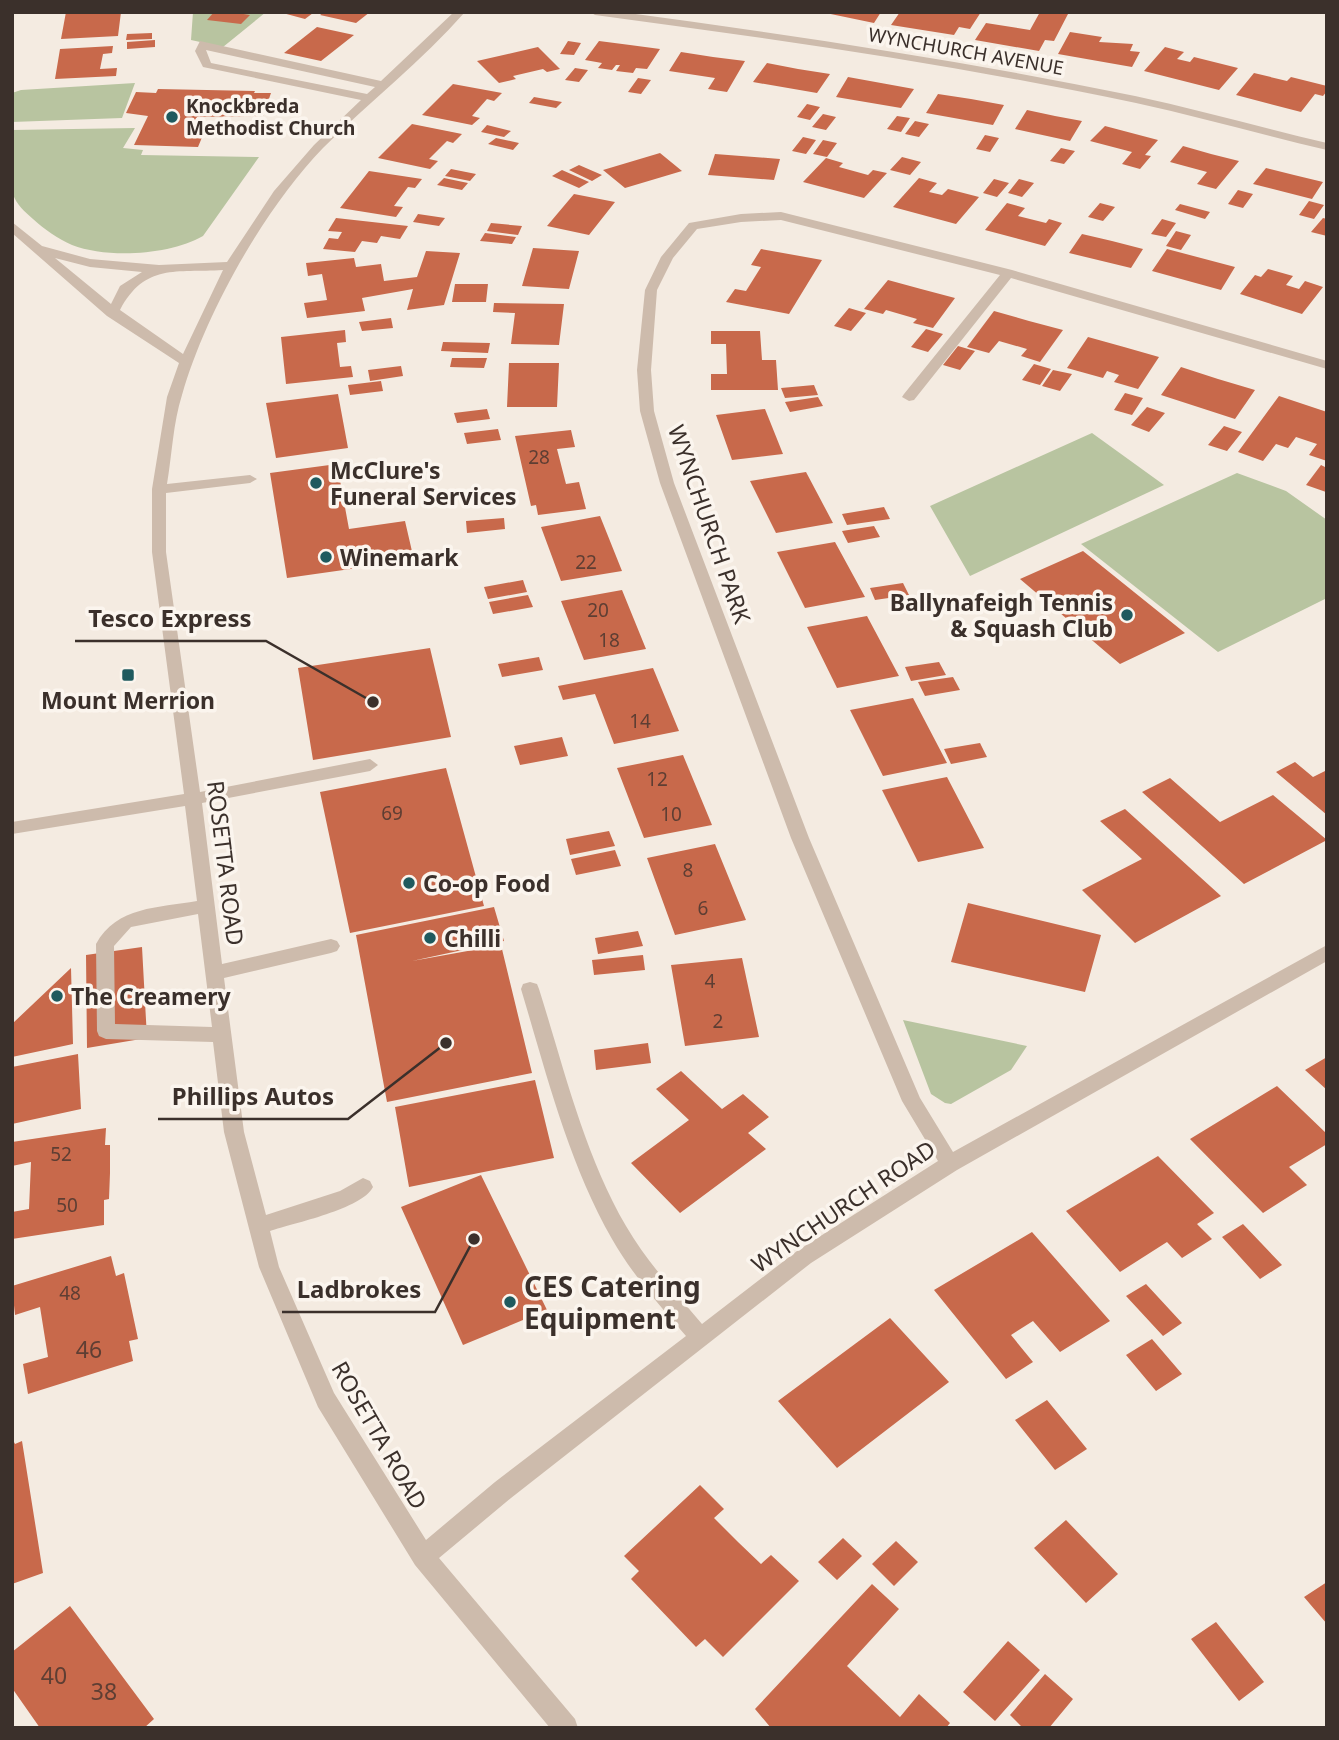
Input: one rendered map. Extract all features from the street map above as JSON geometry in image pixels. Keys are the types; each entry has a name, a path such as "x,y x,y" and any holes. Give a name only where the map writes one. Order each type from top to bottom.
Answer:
{"street":[{"name":"ROSETTA ROAD","path":"460,12 318,147 278,194 231,267 186,362 174,397 159,489 159,552 234,1132 269,1267 327,1400 423,1557 566,1728"},
{"name":"WYNCHURCH AVENUE","path":"595,12 829,43 994,73 1137,100 1327,147"},
{"path":"368,98 207,65 200,51 204,45 383,85"},
{"name":"WYNCHURCH PARK","path":"950,1164 912,1101 800,838 667,483 648,411 644,369 651,290 667,257 693,226 741,218 781,216 1008,273 1327,365"},
{"path":"12,226 112,313 186,362"},
{"path":"33,246 72,260 110,268 153,270 231,267"},
{"path":"112,313 125,289 153,270"},
{"path":"909,397 1008,273"},
{"path":"159,489 250,479"},
{"path":"12,828 193,799 370,765"},
{"path":"206,906 126,921 105,944 107,1031 222,1035"},
{"path":"215,974 331,946"},
{"name":"WYNCHURCH ROAD","path":"423,1557 503,1490 804,1257 950,1164 1327,952"},
{"path":"530,989 566,1105 611,1217 648,1276 699,1336"},
{"path":"258,1226 346,1198 363,1187"}],"green space":[{"path":"193,12 266,12 223,47 191,40"},
{"path":"135,83 122,118 12,122 12,93 21,90"},
{"path":"135,128 123,148 143,150 141,155 259,157 203,236 157,251 103,252 72,245 51,234 16,201 11,180 12,130"},
{"path":"1092,433 1164,485 970,576 930,506"},
{"path":"1237,473 1286,491 1327,520 1327,598 1218,652 1081,544"},
{"path":"903,1020 1027,1046 1011,1070 951,1104 945,1103 931,1094"}],"building":[{"path":"66,12 121,12 118,36 61,39"},
{"path":"214,12 250,15 241,24 207,20"},
{"path":"279,12 309,12 313,13 305,19"},
{"path":"324,12 370,12 356,23 320,15"},
{"path":"821,12 881,12 874,23"},
{"path":"900,12 981,12 970,29 959,27 954,35 891,25"},
{"path":"1040,12 1068,14 1054,41 1045,40 1039,51 975,40 986,23 1030,30"},
{"path":"317,27 354,35 321,61 284,53"},
{"path":"1070,32 1102,37 1099,42 1133,44 1130,51 1140,52 1132,67 1058,54"},
{"path":"152,33 152,39 126,40 127,34"},
{"path":"155,40 155,47 127,49 127,42"},
{"path":"568,41 581,43 574,55 560,54"},
{"path":"599,41 660,49 647,69 636,68 633,73 616,71 620,65 616,65 612,70 598,68 602,63 585,60"},
{"path":"113,46 112,53 103,54 100,69 117,68 116,76 55,79 60,49"},
{"path":"538,47 560,69 547,72 543,69 513,76 516,79 499,83 477,61"},
{"path":"1165,47 1184,52 1177,59 1190,62 1194,57 1238,68 1219,90 1144,71"},
{"path":"681,52 745,61 727,92 708,89 715,78 669,71"},
{"path":"767,63 830,74 817,93 753,82"},
{"path":"575,68 588,70 579,82 565,80"},
{"path":"1254,73 1287,81 1291,77 1327,86 1327,91 1323,96 1315,94 1301,112 1236,95"},
{"path":"848,77 914,89 901,108 836,97"},
{"path":"638,78 651,80 641,94 628,92"},
{"path":"453,84 502,93 494,101 487,99 472,116 480,118 472,125 422,115"},
{"name":"Knockbreda Methodist Church","path":"158,89 271,93 263,116 197,117 195,122 208,123 198,147 134,145 148,116 126,113 136,92 156,93"},
{"path":"938,94 1004,105 993,125 926,113"},
{"path":"534,97 562,102 556,108 529,103"},
{"path":"807,104 820,107 810,120 797,117"},
{"path":"1027,110 1082,121 1070,141 1015,129"},
{"path":"823,114 836,117 826,130 812,127"},
{"path":"897,116 910,118 901,132 887,129"},
{"path":"915,121 929,124 919,137 905,134"},
{"path":"412,124 462,134 453,143 447,141 429,159 438,161 430,169 378,158"},
{"path":"487,125 511,131 504,137 481,132"},
{"path":"1105,126 1158,140 1145,155 1151,156 1140,169 1122,164 1132,152 1090,141"},
{"path":"985,135 999,138 990,152 976,149"},
{"path":"803,137 816,140 806,154 792,151"},
{"path":"496,138 519,143 513,150 488,144"},
{"path":"823,140 837,143 827,157 813,154"},
{"path":"1183,146 1239,161 1216,189 1197,184 1207,172 1170,162"},
{"path":"1061,148 1075,151 1064,164 1050,161"},
{"path":"660,153 682,171 625,188 603,170"},
{"path":"715,154 780,159 774,180 708,175"},
{"path":"902,157 921,162 910,175 890,170"},
{"path":"826,158 843,163 839,167 868,175 873,170 887,173 864,198 803,182"},
{"path":"579,165 602,175 592,181 569,170"},
{"path":"1266,168 1323,182 1312,199 1253,184"},
{"path":"451,169 476,174 470,181 445,176"},
{"path":"562,170 589,182 579,188 552,176"},
{"path":"369,171 422,179 415,188 408,187 394,206 403,207 396,217 340,208"},
{"path":"444,178 468,183 462,190 437,185"},
{"path":"919,178 937,183 929,192 942,195 948,189 979,197 956,224 893,207"},
{"path":"994,179 1009,183 997,197 983,193"},
{"path":"1019,179 1034,183 1022,197 1008,193"},
{"path":"1238,190 1253,194 1243,208 1228,204"},
{"path":"574,194 615,202 589,235 547,226"},
{"path":"1309,201 1324,205 1314,219 1299,215"},
{"path":"1007,203 1025,208 1018,216 1046,223 1049,219 1062,223 1045,246 985,230"},
{"path":"1100,203 1115,207 1103,221 1088,217"},
{"path":"1180,204 1210,212 1205,219 1175,210"},
{"path":"418,214 445,218 439,226 413,222"},
{"path":"336,218 408,226 400,239 381,236 377,243 362,241 355,252 323,249 329,238 338,239 342,232 328,231"},
{"path":"1323,218 1327,219 1327,236 1311,232"},
{"path":"1162,219 1176,223 1166,237 1151,234"},
{"path":"491,223 522,226 518,235 487,231"},
{"path":"1176,231 1191,235 1181,250 1166,246"},
{"path":"485,233 516,237 512,244 480,241"},
{"path":"1082,234 1143,249 1131,268 1069,253"},
{"path":"533,248 579,251 569,289 522,286"},
{"path":"761,249 822,260 789,314 726,302 735,289 746,291 761,267 751,265"},
{"path":"1167,249 1235,267 1221,290 1152,271"},
{"path":"426,251 460,253 444,305 407,310 413,289 362,298 365,311 307,318 304,303 327,300 322,274 308,276 306,263 354,258 356,267 381,264 384,281 417,277"},
{"path":"1268,269 1293,276 1286,285 1299,289 1305,281 1323,287 1302,314 1240,294 1255,275 1261,277"},
{"path":"888,280 955,298 933,328 913,323 917,319 886,310 883,314 864,309"},
{"path":"455,284 488,284 486,302 452,302"},
{"path":"494,303 564,304 559,345 511,344 515,313 493,312"},
{"path":"849,308 866,313 851,331 834,326"},
{"path":"994,311 1063,330 1040,362 1021,356 1027,349 999,341 989,353 967,347"},
{"path":"391,318 393,328 362,331 359,322"},
{"path":"926,329 943,334 928,352 911,347"},
{"path":"345,330 346,342 337,343 340,367 351,366 353,377 286,384 281,337"},
{"path":"711,331 760,331 762,360 776,360 778,390 711,390 711,374 727,374 726,344 711,344"},
{"path":"1088,337 1159,357 1138,389 1114,382 1119,375 1107,371 1103,378 1067,368"},
{"path":"443,342 490,343 488,353 441,351"},
{"path":"958,346 975,351 960,370 943,365"},
{"path":"452,358 487,358 484,368 450,367"},
{"path":"509,363 559,363 557,407 507,407"},
{"path":"1034,364 1051,369 1040,385 1022,380"},
{"path":"401,366 403,376 370,381 368,370"},
{"path":"1181,367 1255,390 1235,419 1161,395"},
{"path":"1053,370 1072,374 1060,391 1042,386"},
{"path":"381,381 383,391 350,395 348,385"},
{"path":"814,385 818,395 785,398 781,388"},
{"path":"1125,393 1143,398 1132,415 1114,410"},
{"path":"338,394 348,448 276,458 266,403"},
{"path":"1279,396 1327,412 1327,461 1309,455 1317,444 1296,437 1288,448 1276,444 1263,461 1238,452"},
{"path":"818,397 823,406 790,412 785,402"},
{"path":"1147,407 1165,413 1149,432 1131,425"},
{"path":"487,409 490,419 457,423 454,413"},
{"path":"765,409 783,454 732,460 716,415"},
{"path":"1224,426 1242,432 1227,451 1208,445"},
{"path":"498,429 501,440 467,444 464,433"},
{"path":"571,430 575,447 557,449 566,484 579,482 586,509 538,515 536,505 531,506 515,436"},
{"path":"337,464 349,529 405,521 414,560 287,578 270,473"},
{"path":"1321,465 1327,468 1326,492 1306,485"},
{"path":"806,472 833,523 776,533 750,481"},
{"path":"884,507 890,519 847,525 842,514"},
{"path":"600,516 622,571 561,581 541,527"},
{"path":"504,518 505,529 467,533 466,521"},
{"path":"874,526 880,537 848,543 842,531"},
{"path":"835,542 865,597 805,608 777,552"},
{"path":"1083,551 1185,633 1120,664 1020,579"},
{"path":"523,580 527,592 488,599 484,587"},
{"path":"903,583 909,595 875,600 870,588"},
{"path":"622,590 646,649 584,660 561,601"},
{"path":"528,595 533,607 493,614 489,602"},
{"path":"867,616 899,676 837,688 807,627"},
{"path":"430,648 451,737 313,760 298,668"},
{"path":"539,657 543,670 502,677 498,664"},
{"path":"939,662 946,675 911,681 905,667"},
{"path":"653,668 679,731 614,744 595,694 563,700 558,686"},
{"path":"953,677 960,690 925,696 918,682"},
{"path":"913,698 947,763 883,776 850,710"},
{"path":"562,737 568,756 520,765 514,746"},
{"path":"980,743 987,757 951,764 944,749"},
{"path":"683,755 712,825 644,838 617,768"},
{"path":"1295,762 1313,777 1327,770 1327,815 1276,772"},
{"path":"446,768 484,906 350,933 320,792"},
{"path":"947,777 984,848 918,862 882,790"},
{"path":"1170,778 1220,822 1273,795 1327,840 1244,884 1142,792"},
{"path":"1125,809 1221,896 1135,943 1082,890 1142,859 1100,821"},
{"path":"609,831 615,846 570,855 566,839"},
{"path":"715,844 746,920 675,935 647,858"},
{"path":"615,850 621,866 576,875 571,859"},
{"path":"968,903 1101,935 1085,992 951,962"},
{"path":"494,907 504,941 412,961 501,945 532,1073 387,1102 356,935"},
{"path":"638,931 643,946 598,954 595,938"},
{"path":"142,947 147,1038 87,1048 86,955"},
{"path":"643,955 645,970 594,975 592,960"},
{"path":"742,958 759,1037 685,1046 671,965"},
{"name":"The Creamery","path":"71,968 73,1044 12,1057 12,1024"},
{"path":"648,1043 651,1063 596,1070 594,1050"},
{"path":"78,1054 81,1109 12,1124 12,1067"},
{"path":"1327,1057 1327,1090 1305,1070"},
{"path":"681,1071 722,1109 743,1094 769,1117 748,1133 766,1149 680,1213 631,1163 689,1120 656,1089"},
{"path":"535,1080 554,1158 409,1187 395,1107"},
{"path":"1277,1086 1327,1134 1327,1144 1289,1167 1307,1185 1263,1213 1190,1139"},
{"path":"106,1128 105,1145 110,1145 110,1173 109,1199 104,1200 104,1225 12,1239 12,1212 29,1209 31,1162 12,1166 12,1142"},
{"path":"1158,1156 1214,1213 1197,1224 1212,1239 1182,1258 1167,1242 1120,1272 1066,1211"},
{"path":"481,1175 547,1310 463,1345 401,1207"},
{"path":"1243,1224 1282,1265 1260,1279 1222,1237"},
{"path":"1032,1232 1110,1321 1060,1352 1033,1321 1011,1335 1033,1362 1006,1379 934,1290"},
{"path":"111,1256 116,1276 124,1273 138,1339 129,1341 133,1361 28,1394 23,1364 48,1357 40,1307 15,1315 12,1286"},
{"path":"1146,1284 1182,1323 1163,1336 1126,1296"},
{"path":"890,1318 949,1382 837,1468 778,1401"},
{"path":"1152,1339 1182,1374 1156,1391 1126,1355"},
{"path":"1047,1400 1087,1449 1055,1470 1015,1420"},
{"path":"12,1438 15,1444 22,1441 43,1573 12,1584"},
{"path":"700,1485 724,1509 714,1518 738,1542 761,1564 771,1555 799,1581 723,1657 705,1639 696,1647 631,1579 639,1571 624,1556"},
{"path":"1066,1520 1118,1574 1086,1603 1034,1548"},
{"path":"843,1538 862,1556 837,1580 818,1562"},
{"path":"896,1541 918,1562 894,1586 872,1564"},
{"path":"1327,1582 1327,1624 1304,1597"},
{"path":"872,1584 899,1609 847,1666 900,1717 919,1694 950,1723 946,1728 771,1728 755,1709"},
{"path":"70,1606 154,1719 144,1728 40,1728 12,1688 12,1652"},
{"path":"1216,1622 1264,1682 1239,1701 1191,1639"},
{"path":"1008,1641 1040,1670 995,1721 963,1692"},
{"path":"1045,1674 1073,1699 1049,1728 1023,1728 1010,1715"}],"place":[{"name":"Knockbreda Methodist Church","path":"172,117"},
{"name":"McClure's Funeral Services","path":"316,483"},
{"name":"Winemark","path":"326,557"},
{"name":"Ballynafeigh Tennis & Squash Club","path":"1127,615"},
{"name":"Mount Merrion","path":"128,675"},
{"name":"Tesco Express","path":"373,702"},
{"name":"Co-op Food","path":"409,883"},
{"name":"Chilli","path":"430,938"},
{"name":"The Creamery","path":"57,996"},
{"name":"Phillips Autos","path":"446,1043"},
{"name":"Ladbrokes","path":"474,1239"},
{"name":"CES Catering Equipment","path":"510,1302"}]}
